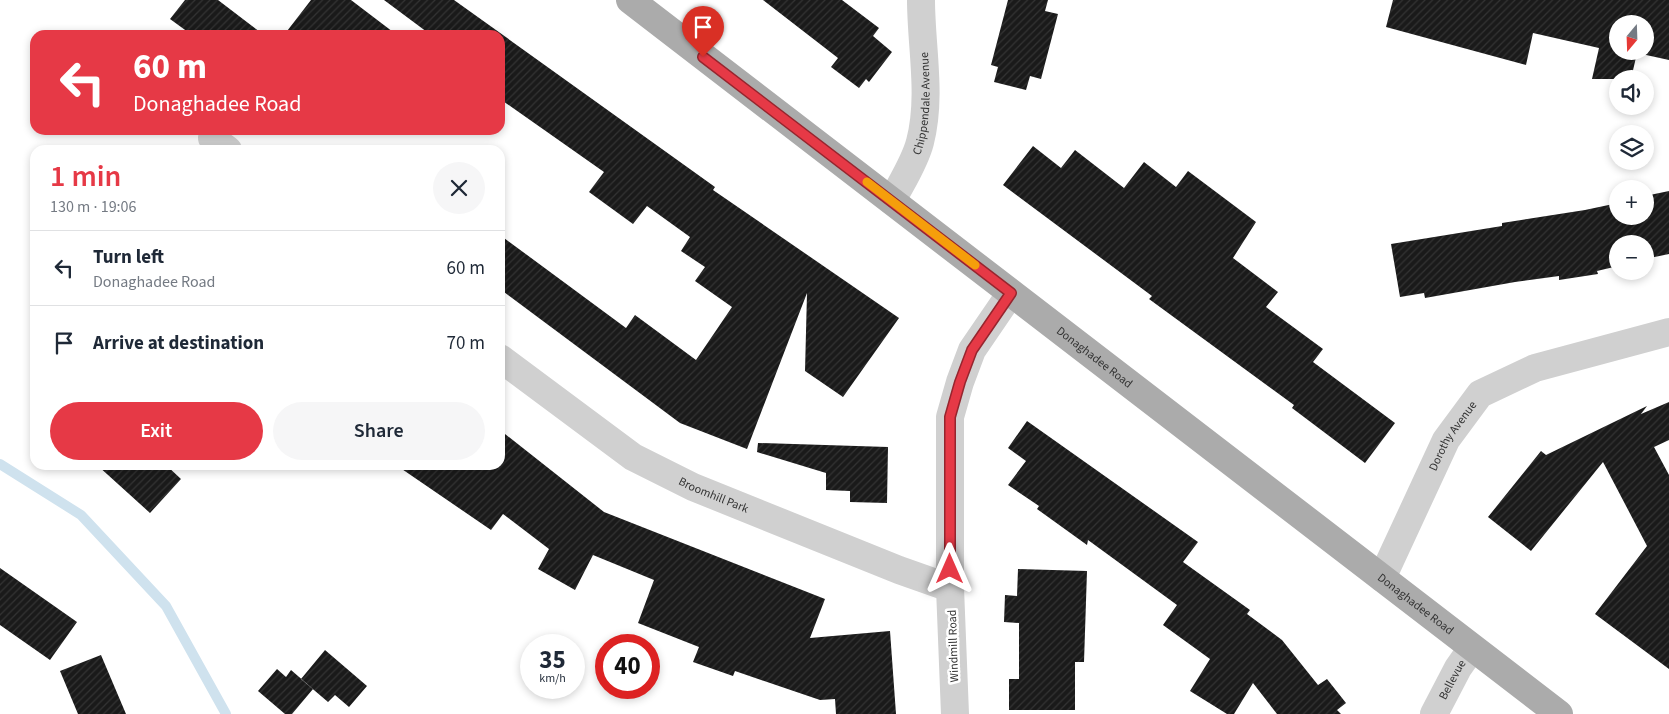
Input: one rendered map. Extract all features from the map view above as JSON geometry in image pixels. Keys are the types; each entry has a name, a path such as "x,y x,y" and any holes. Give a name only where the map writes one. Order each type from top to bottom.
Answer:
{"main road":[{"name":"Donaghadee Road","path":"630,0 1559,714"}],"street":[{"name":"Chippendale Avenue","path":"892,201 920,142 926,89 921,38 921,0"},
{"name":"Windmill Road","path":"956,714 950,588 950,417 972,350 1011,293"},
{"name":"Dorothy Avenue","path":"1382,578 1446,440 1480,394 1535,368 1669,332"},
{"name":"Broomhill Park","path":"505,362 633,458 693,487 899,570 950,588"},
{"name":"Bellevue","path":"1434,714 1458,668 1472,648"}],"building":[{"path":"185,0 218,0 257,30 185,30 170,19"},
{"path":"311,0 351,0 390,30 288,30"},
{"path":"384,0 454,0 496,30 424,30"},
{"path":"763,0 842,0 879,28 873,36 892,52 869,82 866,79 859,88 831,67 838,58"},
{"path":"1008,0 1048,0 1045,11 1058,14 1041,79 1030,76 1026,90 994,82 998,67 991,65"},
{"path":"1393,0 1669,0 1669,60 1654,57 1654,15 1609,15 1609,60 1635,60 1633,70 1609,70 1609,79 1592,79 1599,48 1533,33 1526,65 1386,27"},
{"path":"505,37 715,187 713,190 899,318 843,397 805,371 807,293 747,449 680,423 505,293 505,239 626,328 635,315 696,360 732,307 695,281 705,267 681,251 690,237 647,206 633,224 589,192 604,172 505,103"},
{"path":"1033,146 1061,168 1075,150 1124,188 1144,162 1176,187 1188,171 1256,222 1233,258 1278,292 1266,307 1323,349 1313,362 1395,423 1365,463 1292,408 1294,405 1149,299 1152,296 1003,185"},
{"path":"1669,191 1669,254 1654,257 1654,235 1609,235 1609,268 1597,271 1598,274 1559,280 1559,276 1515,282 1425,298 1424,293 1400,297 1391,244 1502,226 1502,223 1609,205 1609,225 1654,225 1654,194"},
{"path":"1669,402 1669,440 1654,447 1669,475 1669,669 1595,614 1647,546 1603,462 1531,551 1488,517 1541,451 1546,455 1647,406 1641,414"},
{"path":"1027,421 1198,542 1183,562 1250,610 1247,614 1282,640 1318,685 1327,679 1346,703 1337,710 1341,714 1277,714 1253,683 1234,714 1227,714 1190,691 1210,659 1163,625 1177,605 1088,540 1087,545 1037,509 1039,506 1008,485 1026,461 1008,448"},
{"path":"505,434 604,512 825,599 810,638 890,631 896,714 836,714 835,699 820,700 735,671 733,676 693,662 699,647 638,623 654,580 593,555 575,590 538,569 549,549 503,514 491,530 403,470 505,470"},
{"path":"758,443 888,447 887,503 850,502 850,491 826,490 826,473 757,452"},
{"path":"103,470 171,470 181,479 150,513"},
{"path":"0,568 77,622 50,660 0,625"},
{"path":"1018,569 1087,571 1084,662 1075,662 1075,710 1009,710 1009,679 1019,679 1019,623 1004,622 1005,595 1017,596"},
{"path":"325,650 367,686 349,707 335,695 328,702 301,679"},
{"path":"101,655 126,714 78,714 60,671"},
{"path":"277,669 286,677 291,670 313,689 292,714 285,714 258,691"}],"waterway":[{"path":"0,464 81,515 166,606 226,714"}],"slow traffic":[{"path":"867,182 975,265"}],"route":[{"path":"703,57 1011,293 972,350 950,417 950,569"}]}
